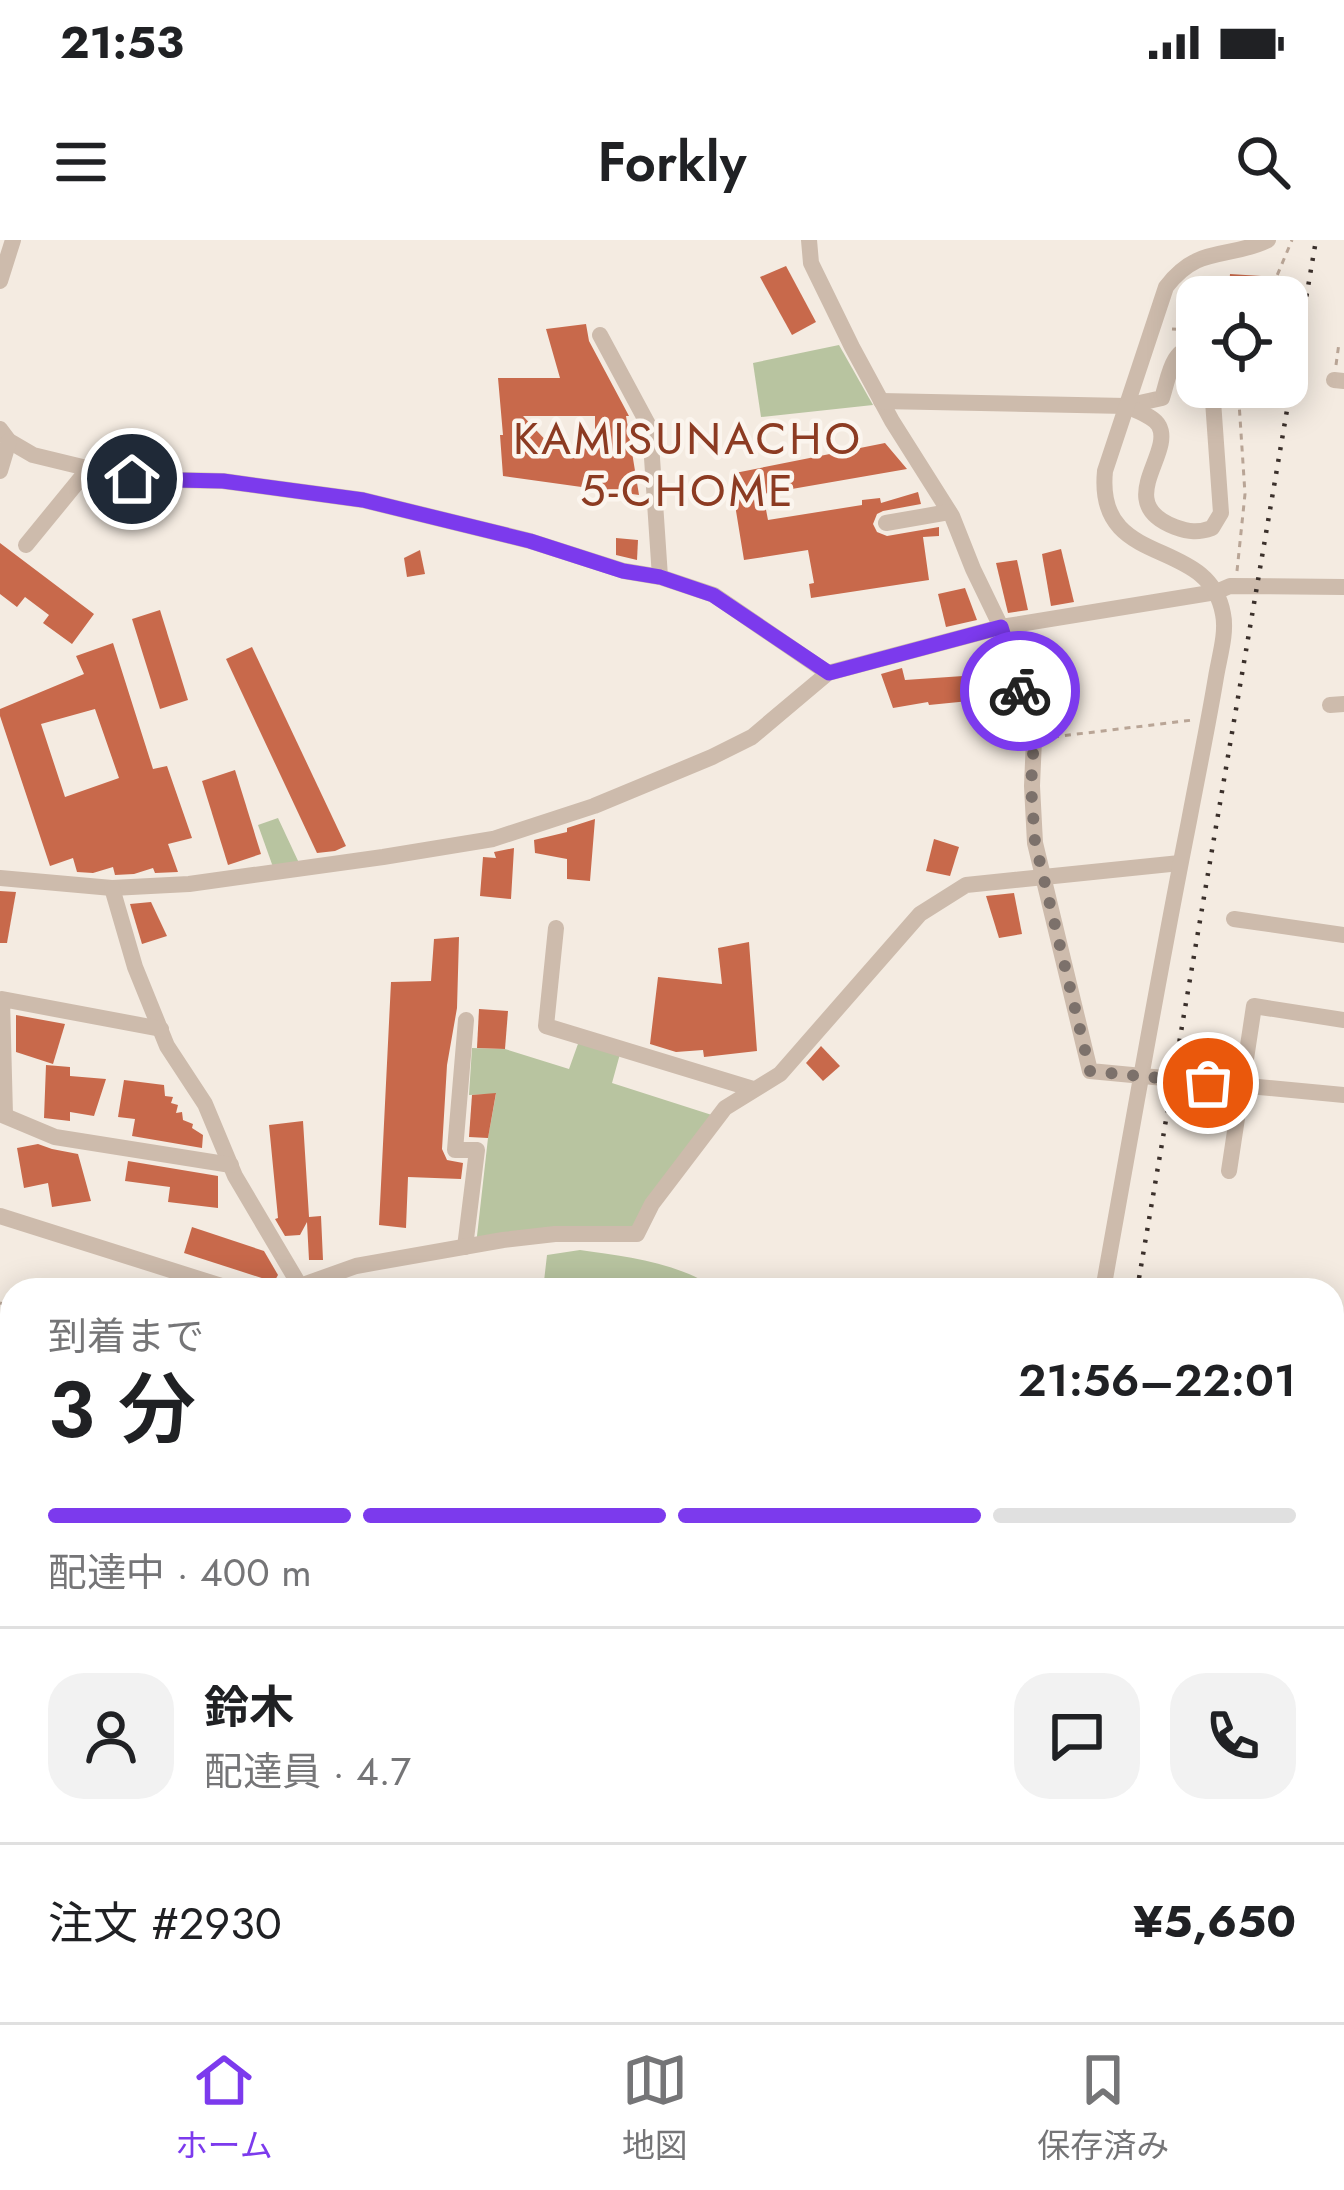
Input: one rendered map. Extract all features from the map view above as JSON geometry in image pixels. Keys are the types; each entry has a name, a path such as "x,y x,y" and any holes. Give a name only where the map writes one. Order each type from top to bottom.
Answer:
{"street":[{"path":"0,281 13,240"},
{"path":"809,240 811,263 881,401 949,512 1001,627 1034,739 1034,832 1090,1071 1344,1095"},
{"path":"1105,1278 1224,622 1216,592 1190,566 1131,539 1112,514 1104,477 1161,296 1172,279 1202,257 1268,240"},
{"path":"600,335 650,428 660,577"},
{"path":"881,401 1126,406 1162,398 1176,356"},
{"path":"1126,406 1161,428 1146,488 1152,509 1166,523 1199,533 1212,528 1221,513 1212,408"},
{"path":"0,471 4,435 33,455 132,479 223,481 363,500 530,541 713,595 829,673"},
{"path":"26,545 89,468"},
{"path":"886,523 949,512"},
{"path":"0,878 112,889 189,884 493,839 594,806 712,757 752,736 829,673 1001,627 1230,586 1344,587"},
{"path":"325,1278 356,1266 555,1234 638,1234 652,1204 725,1108 780,1074 920,914 966,885 1180,862"},
{"path":"112,889 135,967 167,1046 205,1104 230,1165 294,1278"},
{"path":"1234,919 1344,935"},
{"path":"556,928 546,1026 753,1089"},
{"path":"160,1029 2,999 2,1114 55,1136 230,1165"},
{"path":"1229,1171 1254,1006 1344,1020"},
{"path":"464,1247 477,1150 455,1150 466,1020"},
{"path":"0,1216 196,1278"}],"path":[{"path":"1277,276 1292,240"},
{"path":"1339,380 1340,343"},
{"path":"1237,575 1245,494 1239,408"},
{"path":"1034,739 1209,718"}],"green space":[{"path":"839,345 873,405 761,417 753,363"},
{"path":"278,818 299,863 273,867 258,825"},
{"path":"579,1041 620,1054 612,1083 715,1116 637,1229 476,1245 496,1094 469,1095 472,1048 505,1049 569,1069"},
{"path":"580,1250 633,1258 697,1278 544,1278 547,1255"}],"building":[{"path":"786,266 816,322 792,335 760,277"},
{"path":"586,324 589,341 629,416 639,495 503,476 498,378 560,378 546,329","holes":["523,416 595,416 595,449 551,446"]},
{"path":"885,443 907,469 763,494 768,520 862,505 862,500 880,498 881,503 918,492 921,504 883,511 873,524 887,536 939,527 939,536 923,537 929,580 811,598 809,584 814,583 808,550 744,560 730,474"},
{"path":"616,538 638,540 637,560 616,555"},
{"path":"0,543 94,614 72,644 43,623 49,615 25,597 17,607 0,594"},
{"path":"1061,549 1074,602 1051,606 1042,554"},
{"path":"420,550 425,574 407,577 404,558"},
{"path":"1017,560 1028,610 1008,613 996,563"},
{"path":"965,588 977,620 946,627 938,594"},
{"path":"160,610 188,700 160,709 132,619"},
{"path":"113,643 153,769 167,766 192,838 168,844 178,872 155,873 153,868 115,875 113,867 77,872 73,858 50,866 0,709 84,674 76,656","holes":["95,709 119,778 65,797 41,724"]},
{"path":"252,647 346,846 335,851 317,853 226,659"},
{"path":"902,668 905,680 978,675 979,700 893,708 881,674"},
{"path":"235,770 261,854 228,865 202,781"},
{"path":"595,819 590,881 567,879 567,859 535,853 534,840"},
{"path":"934,839 959,847 950,876 926,871"},
{"path":"514,848 511,899 480,896 483,857 496,858 494,852"},
{"path":"0,891 16,892 7,943 0,943"},
{"path":"1014,893 1022,934 999,938 986,896"},
{"path":"151,902 167,936 142,944 130,904"},
{"path":"459,937 457,1008 447,1065 442,1149 447,1160 463,1163 461,1179 408,1177 406,1228 379,1225 391,982 431,981 434,939"},
{"path":"749,942 757,1051 704,1057 703,1050 676,1052 650,1044 658,977 722,984 718,948"},
{"path":"479,1009 508,1011 505,1049 477,1048"},
{"path":"16,1015 65,1024 53,1064 16,1052"},
{"path":"821,1046 840,1066 823,1081 806,1063"},
{"path":"46,1065 70,1067 70,1076 106,1079 94,1116 70,1112 70,1121 44,1118"},
{"path":"124,1080 164,1085 165,1096 173,1097 171,1103 178,1105 176,1113 182,1112 183,1120 203,1135 202,1148 132,1136 135,1119 118,1117"},
{"path":"496,1093 488,1138 469,1137 472,1095"},
{"path":"303,1121 309,1217 321,1216 323,1260 309,1260 307,1222 300,1235 285,1236 275,1219 269,1125"},
{"path":"38,1144 78,1154 91,1201 52,1207 48,1183 24,1188 17,1148"},
{"path":"128,1161 218,1176 218,1208 168,1202 170,1187 125,1181"},
{"path":"192,1227 264,1251 278,1275 262,1278 184,1253"}],"railway":[{"path":"1139,1278 1316,240"}],"way so far":[{"path":"1020,691 1034,739 1035,842 1090,1071 1208,1083"}],"district":[{"name":"KAMISUNACHO 5-CHOME","path":"688,464"}],"route":[{"path":"132,479 223,481 363,500 660,577 713,595 829,673 1001,627 1020,691"}]}
